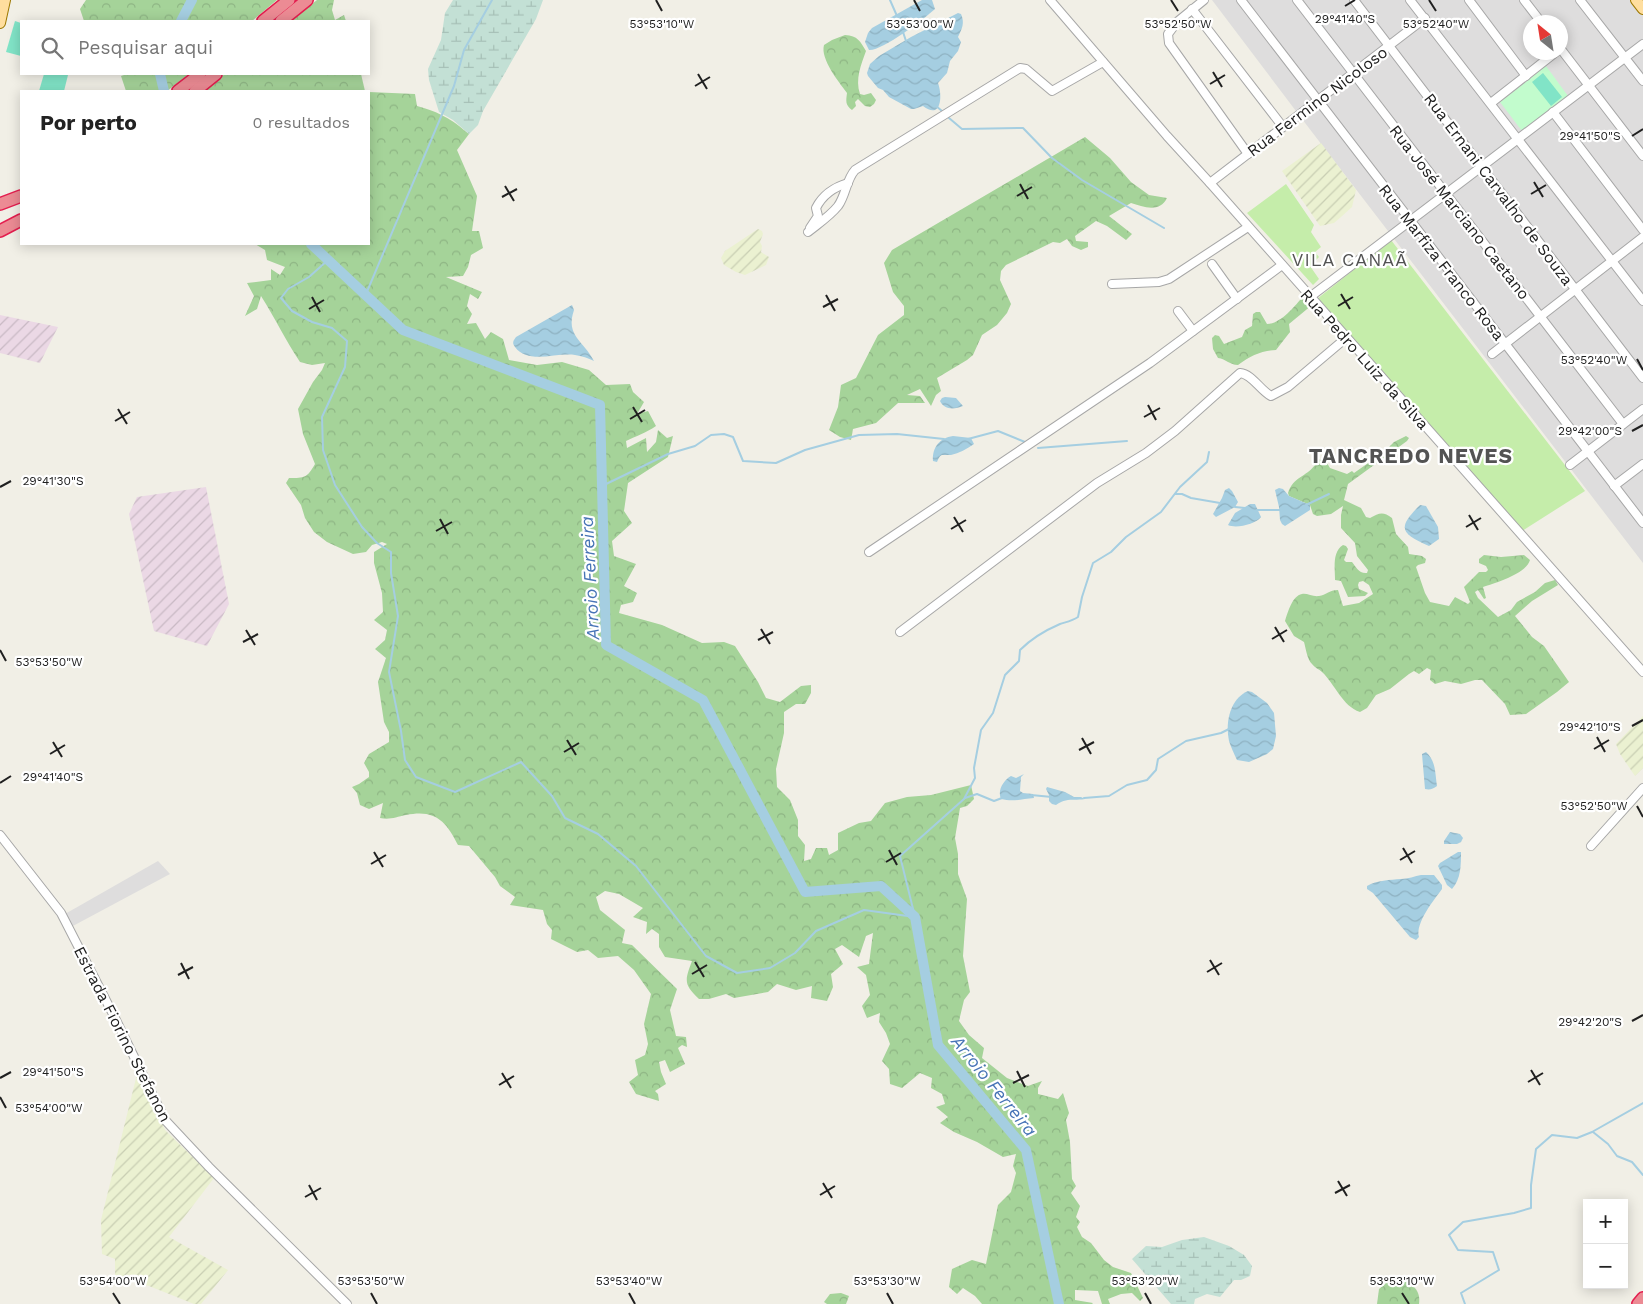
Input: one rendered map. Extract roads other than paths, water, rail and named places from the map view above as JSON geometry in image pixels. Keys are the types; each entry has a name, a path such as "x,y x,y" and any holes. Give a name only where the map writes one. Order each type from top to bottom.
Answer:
{"highway":[{"path":"265,20 289,0"},
{"path":"282,20 307,0"},
{"path":"179,90 199,75"},
{"path":"196,90 215,75"},
{"path":"0,204 20,196"},
{"path":"0,230 20,220"},
{"path":"1638,1304 1643,1298"}],"main road":[{"path":"0,23 5,0"},
{"path":"1636,0 1643,9"}],"street":[{"name":"Rua Pedro Luiz da Silva","path":"1050,0 1167,136 1643,672"},
{"path":"1204,0 1177,22 1168,34 1169,43 1248,154"},
{"name":"Rua Marfiza Franco Rosa","path":"1240,0 1642,521"},
{"name":"Rua José Marciano Caetano","path":"1297,0 1623,424"},
{"name":"Rua Ernani Carvalho de Souza","path":"1354,0 1643,378"},
{"path":"1410,0 1643,301"},
{"path":"1469,0 1526,76"},
{"path":"1524,0 1536,15"},
{"path":"1580,0 1643,81"},
{"path":"1192,9 1283,127"},
{"name":"Rua Fermino Nicoloso","path":"1210,183 1425,18"},
{"path":"1310,298 1643,44"},
{"path":"1568,59 1643,156"},
{"path":"1491,103 1546,60"},
{"path":"848,183 840,185 819,201 816,208 818,216 808,232 839,205 848,183 850,176 855,170 1020,68 1026,69 1052,91 1103,62"},
{"path":"1553,112 1643,230"},
{"path":"1112,284 1159,282 1169,279 1248,227"},
{"path":"1492,354 1643,237"},
{"path":"1212,264 1237,299"},
{"path":"868,552 1150,363 1282,265"},
{"path":"1178,311 1193,331"},
{"path":"900,632 1097,483 1146,453 1175,431 1240,373 1247,374 1265,393 1271,396 1288,387 1346,338"},
{"path":"1570,465 1643,408"},
{"path":"1614,486 1643,464"},
{"path":"1591,846 1643,788"},
{"name":"Estrada Fiorino Stefanon","path":"0,835 61,913 165,1120 209,1167 347,1304"}],"water":[{"path":"922,0 932,0 935,9 893,40 869,50 865,42 872,28"},
{"path":"958,13 961,14 963,20 962,29 958,37 961,42 958,51 950,61 947,73 938,83 940,100 937,109 929,110 923,106 911,109 889,97 868,76 870,64 879,56"},
{"path":"572,305 574,310 572,326 574,332 594,361 575,355 535,357 521,352 515,347 513,342 516,337"},
{"path":"945,397 956,398 963,406 947,408 940,401"},
{"path":"953,436 971,438 974,444 957,453 942,455 937,462 933,461 935,447 944,439"},
{"path":"1229,488 1238,502 1235,507 1216,517 1213,514 1225,490"},
{"path":"1283,489 1289,496 1310,505 1310,510 1285,526 1280,520 1275,490"},
{"path":"1250,504 1255,504 1261,517 1258,520 1241,526 1228,525 1235,513"},
{"path":"1420,505 1426,506 1438,527 1439,539 1429,546 1412,537 1405,529 1408,519"},
{"path":"1248,691 1267,703 1274,713 1276,736 1273,749 1267,754 1249,762 1237,760 1228,734 1230,712 1233,705"},
{"path":"1426,752 1433,763 1435,772 1437,786 1433,789 1425,789 1422,754"},
{"path":"1024,774 1021,777 1020,791 1033,794 1034,798 1001,799 1000,792 1006,780 1011,776 1016,778"},
{"path":"1047,787 1085,799 1067,800 1056,805 1052,804 1049,801"},
{"path":"1450,832 1460,834 1463,838 1461,842 1457,844 1444,844"},
{"path":"1458,852 1461,852 1460,872 1452,889 1447,885 1438,866"},
{"path":"1421,875 1434,875 1442,885 1442,889 1422,919 1419,937 1416,940 1410,937 1373,893 1367,889 1367,886 1379,881 1406,879"}],"waterway":[{"name":"Arroio Ferreira","path":"182,20 192,0"},
{"path":"366,294 454,86 464,50 492,0"},
{"path":"890,0 897,16"},
{"path":"903,32 906,41"},
{"name":"Arroio Ferreira","path":"160,75 164,90"},
{"path":"936,106 942,111"},
{"path":"949,118 962,129 1023,128 1052,158 1082,180 1164,228"},
{"name":"Arroio Ferreira","path":"312,245 403,330 600,405 606,645 703,700 805,892 881,886 915,917 938,1045 1026,1150 1059,1304"},
{"name":"Arroio Ferreira","path":"328,260 309,277 288,289 281,298 292,311 312,322 332,328 347,341 345,367 322,417 323,450 335,485 362,527 377,543 391,552 391,573 398,616 389,672 405,760 416,777 455,792 521,762 552,796 565,818 598,834 636,866 706,956 737,973 770,968 795,953 816,931 864,910 915,917 900,856 964,799 975,778 974,768 981,730 993,713 1005,675 1019,661 1020,650 1044,632 1078,617 1093,563 1111,552 1126,537 1161,512 1180,487 1207,462 1209,452"},
{"path":"968,439 998,431 1025,442"},
{"path":"602,486 668,454 695,446 711,435 724,434 733,437 743,461 776,463 805,450 859,435 897,434 944,439"},
{"path":"1038,448 1127,441"},
{"path":"1175,494 1220,503"},
{"path":"1306,505 1329,494"},
{"path":"1235,507 1245,508"},
{"path":"1257,510 1280,510"},
{"path":"1084,798 1109,796 1127,785 1147,780 1156,770 1158,759 1186,741 1221,733 1229,729"},
{"path":"965,798 977,794 994,801 1002,798"},
{"path":"1031,795 1052,797"},
{"path":"1465,1304 1461,1293 1499,1270 1493,1252 1458,1250 1449,1235 1463,1222 1531,1208 1531,1185 1536,1149 1552,1135 1577,1138 1592,1132 1643,1103"},
{"path":"1593,1132 1608,1144 1617,1156 1632,1162 1643,1175"}],"district":[{"name":"VILA CANAÃ","path":"1350,260"},
{"name":"TANCREDO NEVES","path":"1411,456"}]}
